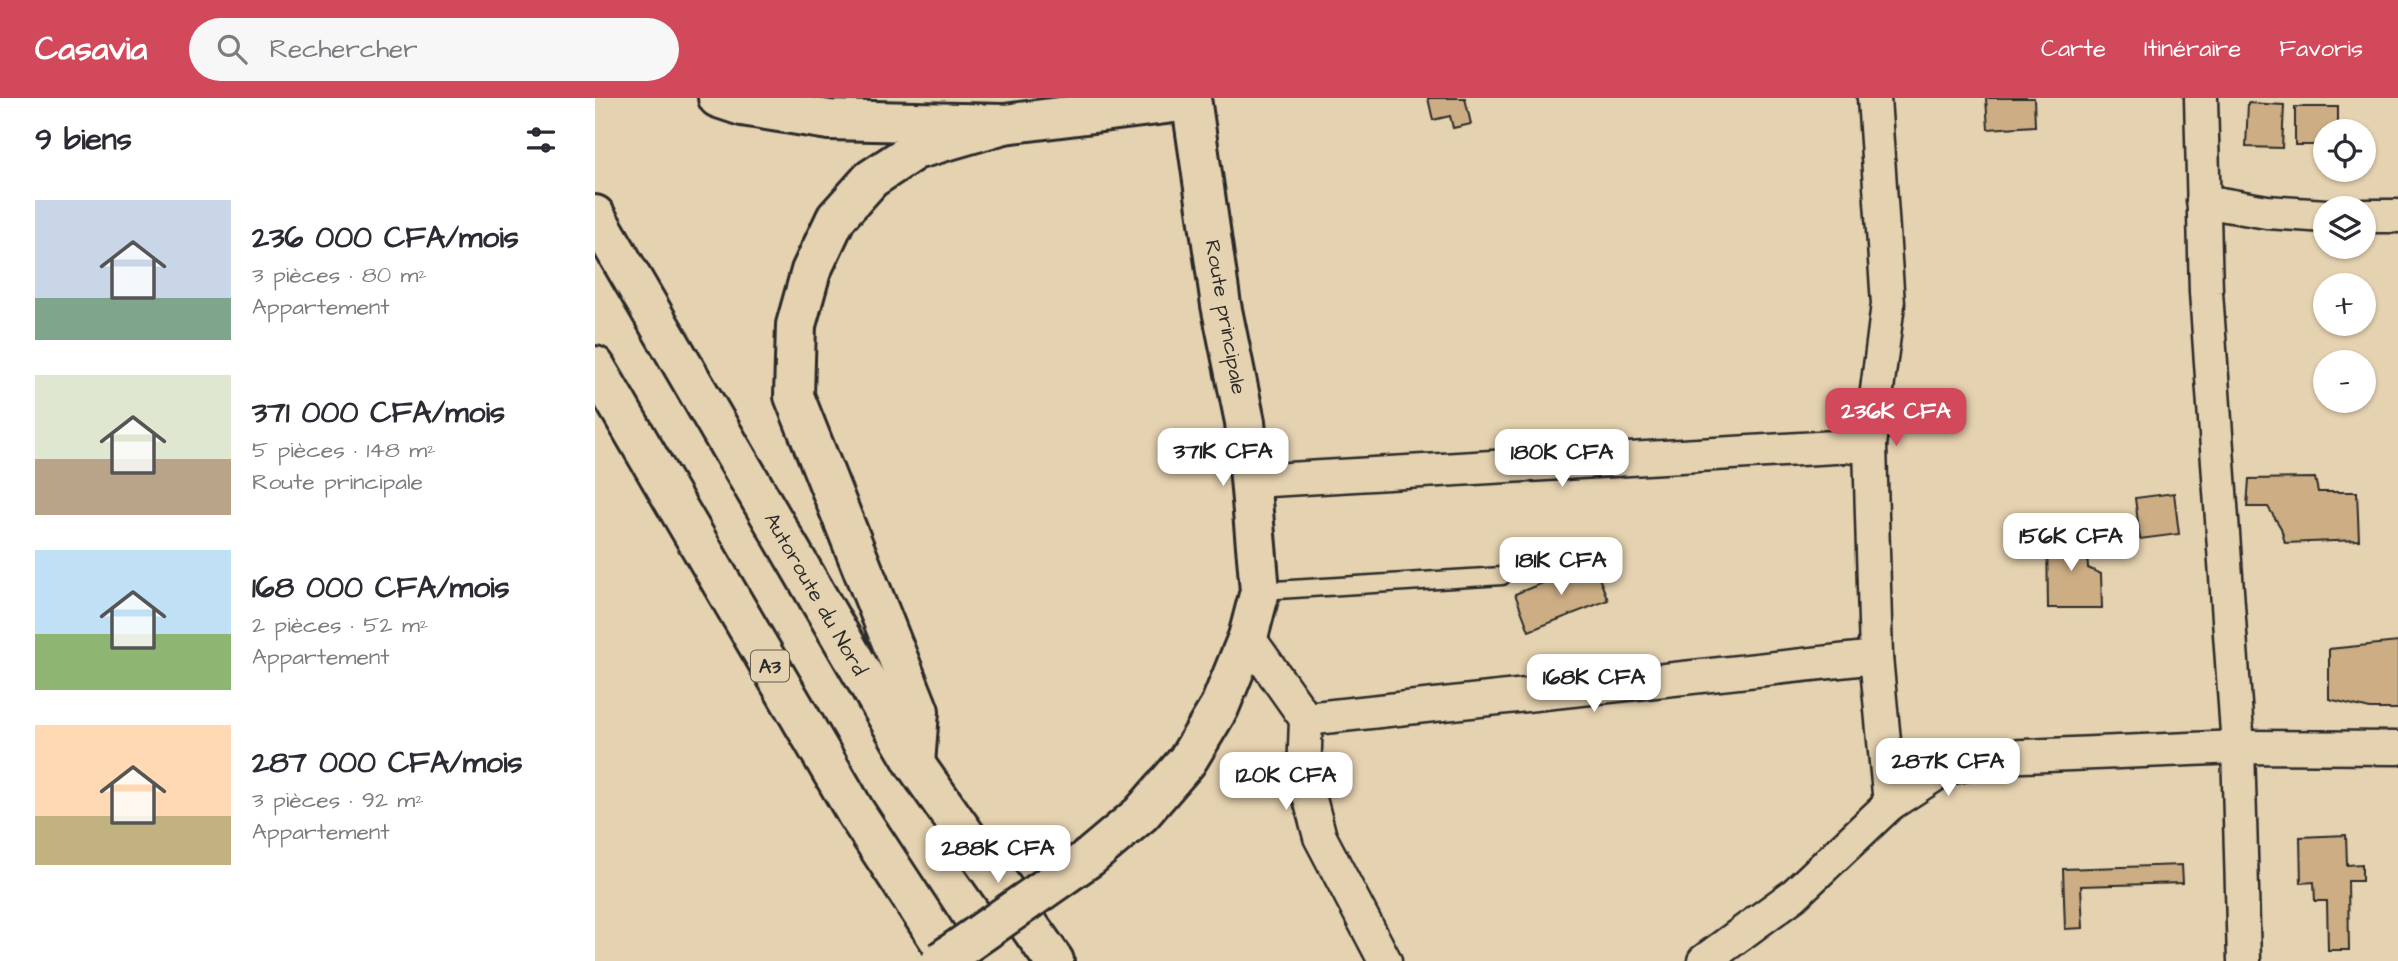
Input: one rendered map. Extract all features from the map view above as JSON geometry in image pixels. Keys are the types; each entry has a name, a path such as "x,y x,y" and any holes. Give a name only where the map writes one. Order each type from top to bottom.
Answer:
{"main road":[{"path":"718,98 742,106 829,120 1005,124 1191,100"},
{"name":"Route principale","path":"941,961 1090,857 1141,814 1187,761 1219,708 1248,637 1260,591 1252,481 1245,422 1221,305 1191,100"},
{"path":"915,764 919,711 794,396 796,325 811,271 836,218 871,179 915,150 1005,124"},
{"name":"Autoroute du Nord","path":"595,215 915,764 1054,961"},
{"name":"A3","path":"595,366 856,813 953,961"}],"street":[{"path":"1874,98 1888,304 1870,445 1876,657 1891,804"},
{"path":"2201,98 2203,201 2238,747 2244,961"},
{"path":"2203,201 2267,212 2313,215"},
{"path":"2376,216 2398,216"},
{"path":"1252,481 1870,445"},
{"path":"1248,637 1306,719 1304,776 1320,837 1385,961"},
{"path":"1306,719 1876,657"},
{"path":"1704,961 1794,895 1891,804 1944,769 2000,757 2238,747 2398,748"}],"lane":[{"path":"1260,591 1502,576"}],"building":[{"path":"1428,98 1465,98 1471,124 1453,128 1450,116 1433,120"},
{"path":"1986,98 2034,98 2035,126 1988,129"},
{"path":"2248,103 2284,105 2282,148 2246,147"},
{"path":"2295,107 2338,107 2338,119 2313,119 2313,145 2295,145"},
{"path":"2315,478 2318,492 2357,492 2359,540 2285,543 2281,528 2268,507 2247,507 2249,479"},
{"path":"2174,493 2179,534 2140,539 2135,498"},
{"path":"2086,531 2088,568 2101,574 2102,608 2048,608 2047,533"},
{"path":"1593,563 1608,600 1529,631 1515,594"},
{"path":"2398,642 2398,709 2370,709 2329,699 2329,649"},
{"path":"2346,835 2347,865 2362,864 2362,881 2348,881 2349,950 2328,950 2327,901 2315,901 2314,882 2301,883 2300,837"},
{"path":"2182,865 2183,883 2081,886 2083,928 2065,929 2063,869"}]}
